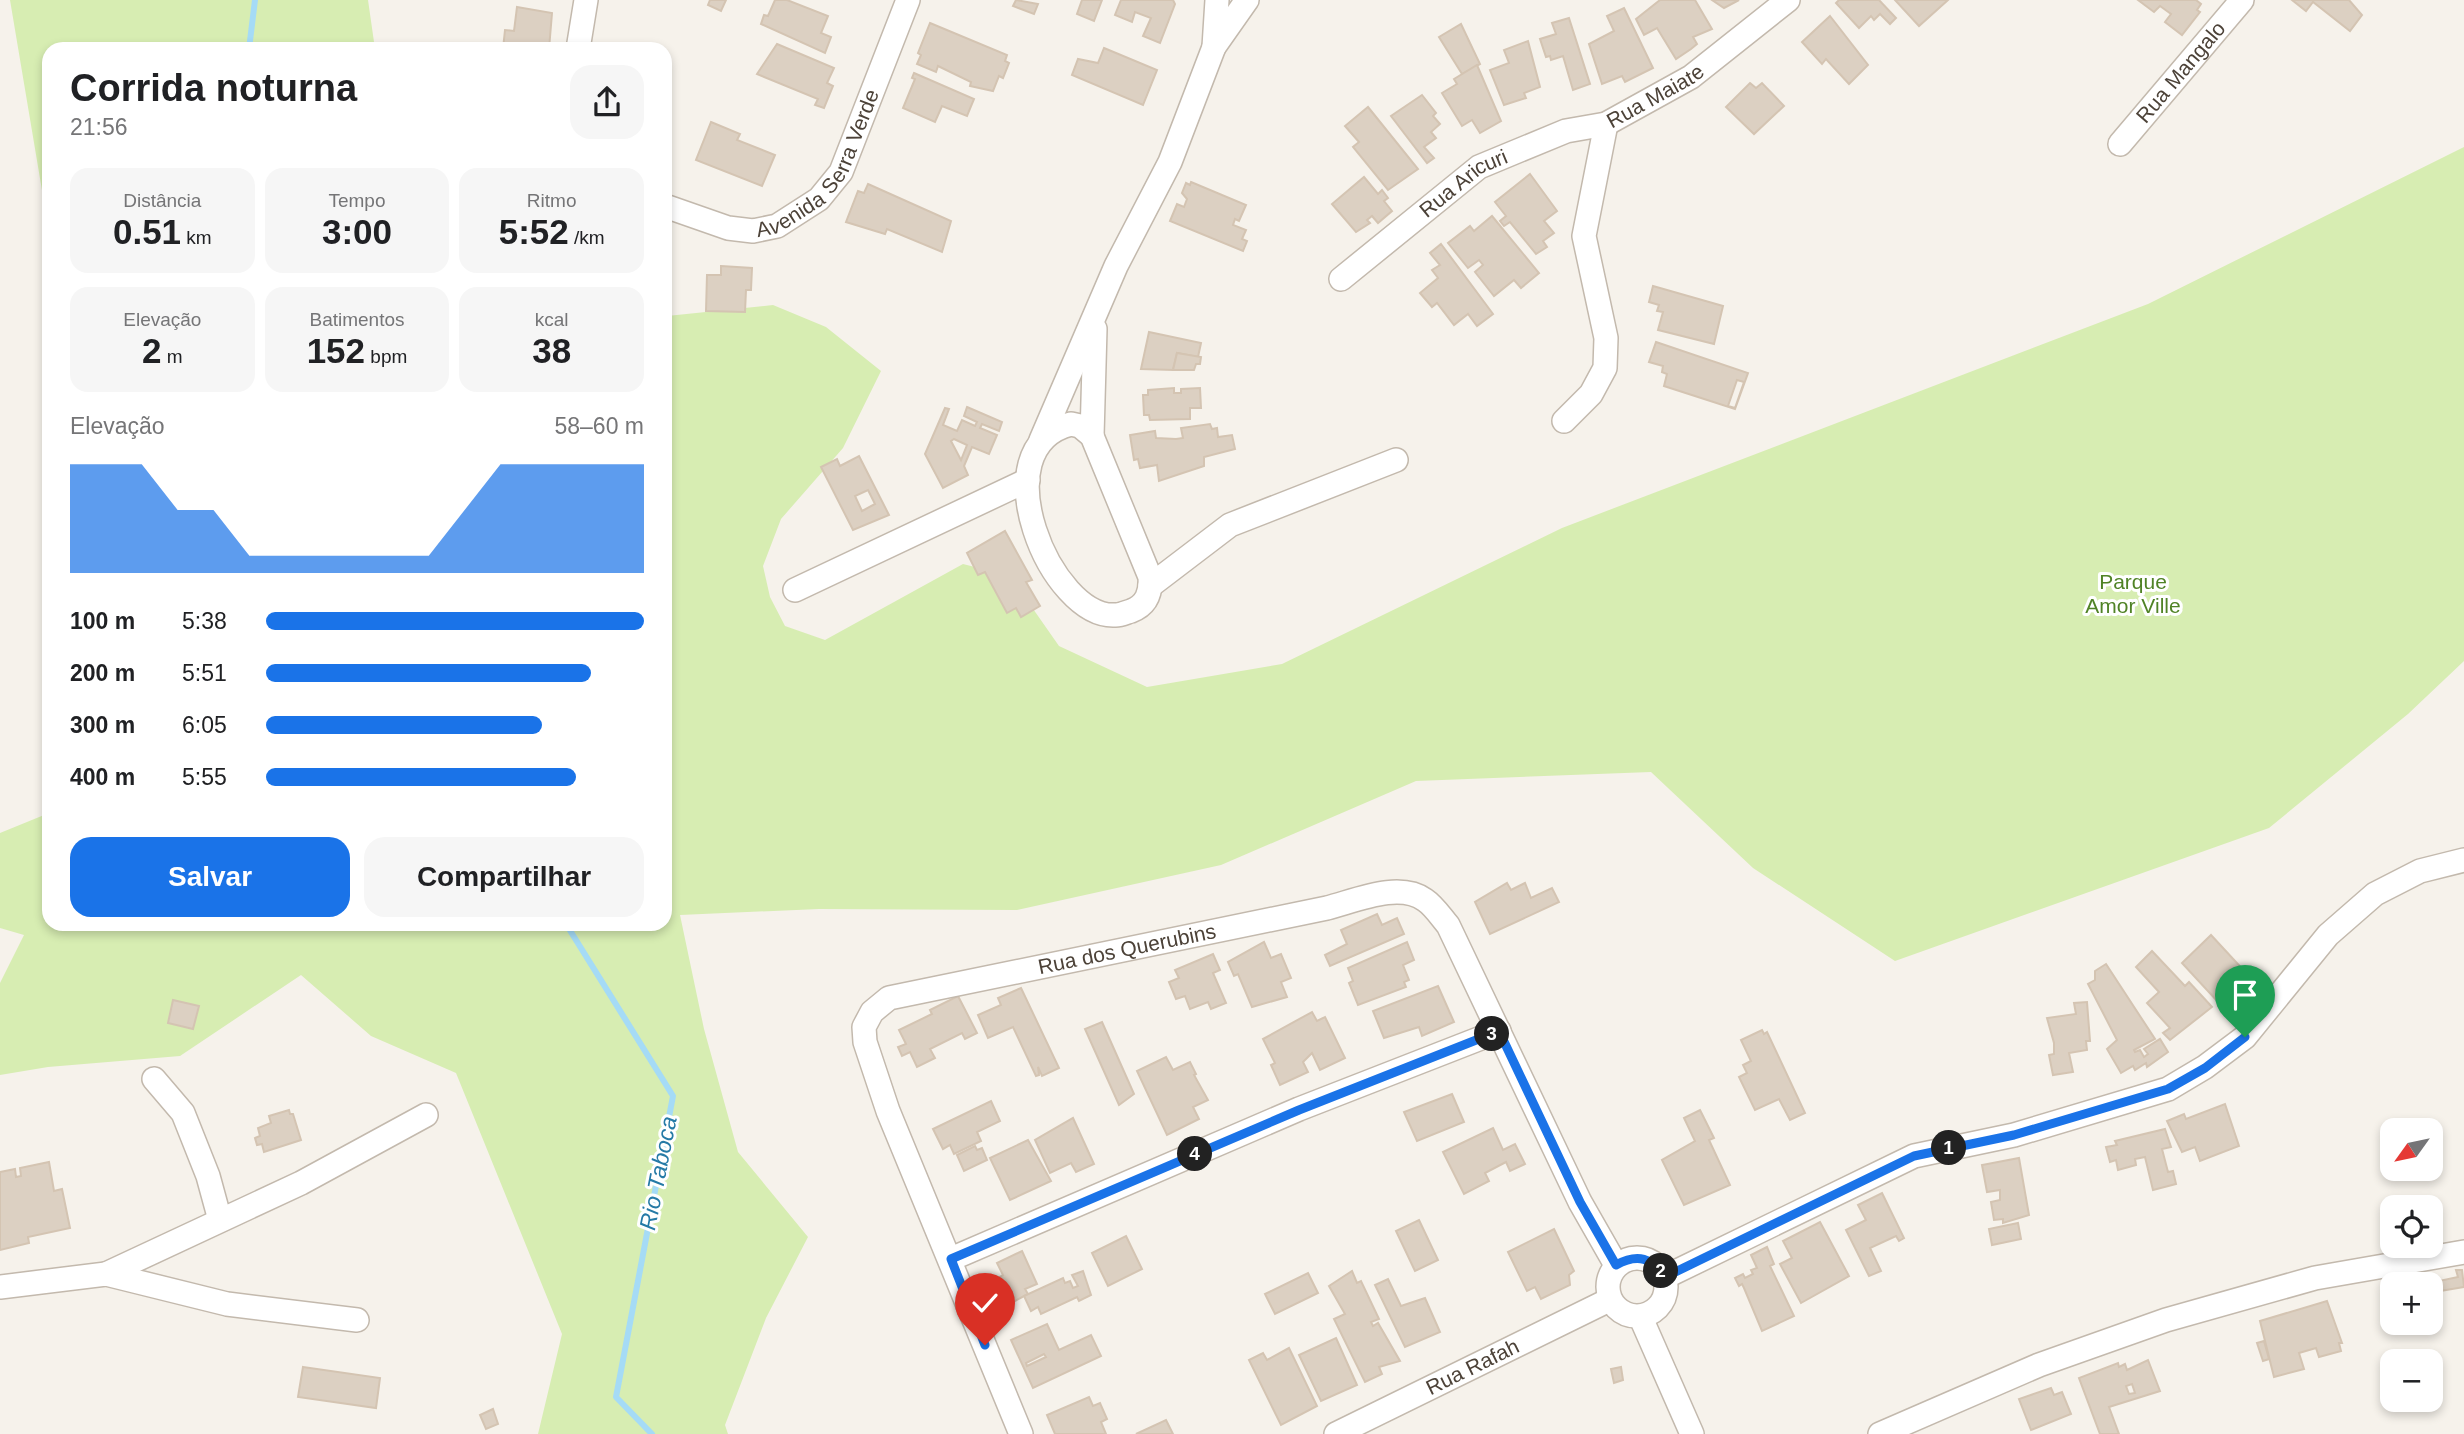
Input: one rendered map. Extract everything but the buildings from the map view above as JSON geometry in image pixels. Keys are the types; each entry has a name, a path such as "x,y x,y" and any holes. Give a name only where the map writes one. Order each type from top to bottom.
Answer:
{"street":[{"path":"579,42 586,0"},
{"name":"Avenida Serra Verde","path":"672,208 728,228 753,231 777,226 819,199 841,172 908,0"},
{"path":"1213,47 1217,0"},
{"path":"1095,319 1092,436 1150,577 1146,600 1137,609 1115,616 1092,609 1070,592 1043,551 1033,529 1028,480 1030,461 1095,319 1116,266 1170,162 1213,47 1247,0"},
{"name":"Rua Maiate","path":"1564,421 1591,394 1605,368 1606,338 1584,236 1606,124 1691,77 1788,0"},
{"name":"Rua Mangalo","path":"2120,144 2242,0"},
{"name":"Rua Aricuri","path":"1341,279 1479,167 1566,131 1606,124"},
{"path":"1041,440 1048,433 1071,424 1080,426 1092,436"},
{"path":"1150,586 1230,525 1396,460"},
{"path":"795,590 1028,480"},
{"path":"1665,1277 1914,1156 2014,1135 2168,1089 2205,1068 2245,1037 2328,935 2375,894 2420,871 2464,860"},
{"name":"Rua dos Querubins","path":"1020,1434 951,1259 888,1111 864,1042 864,1027 872,1012 889,998 1399,893 1414,894 1427,901 1448,925 1580,1202 1616,1265"},
{"path":"951,1259 1299,1110 1499,1031"},
{"path":"153,1079 183,1112 208,1176 220,1220"},
{"path":"0,1287 106,1274 301,1183 426,1115"},
{"path":"1880,1434 2039,1365 2166,1320 2315,1278 2464,1252"},
{"path":"1629,1258 1644,1258 1657,1265 1665,1277 1666,1295 1657,1310 1641,1318 1622,1314 1609,1300 1607,1281 1616,1265 1629,1258"},
{"path":"106,1274 227,1304 357,1320"},
{"name":"Rua Rafah","path":"1336,1434 1609,1300"},
{"path":"1641,1318 1692,1434"}],"green space":[{"path":"10,0 368,0 374,42 42,42 42,190"},
{"name":"Parque Amor Ville","path":"2464,147 2464,661 2408,714 2269,828 1895,961 1753,868 1651,772 1416,781 1221,865 1017,910 819,909 680,915 704,1029 738,1152 808,1237 766,1318 725,1425 728,1434 538,1434 562,1334 456,1073 371,1036 301,975 180,1056 48,1067 0,1075 0,983 24,935 0,928 0,833 42,816 42,931 672,931 672,315 773,305 826,327 881,371 843,448 781,519 763,566 770,597 785,626 825,640 963,564 1010,576 1059,646 1147,687 1282,664 1562,528 2148,304"}],"waterway":[{"name":"Rio Taboca","path":"250,42 255,0"},
{"name":"Rio Taboca","path":"570,931 673,1096 616,1397 652,1434"}],"route":[{"path":"985,1345 951,1259 1299,1110 1499,1031 1580,1202 1616,1265 1629,1258 1644,1258 1657,1265 1665,1277 1914,1156 2014,1135 2168,1089 2205,1068 2245,1037"}]}
